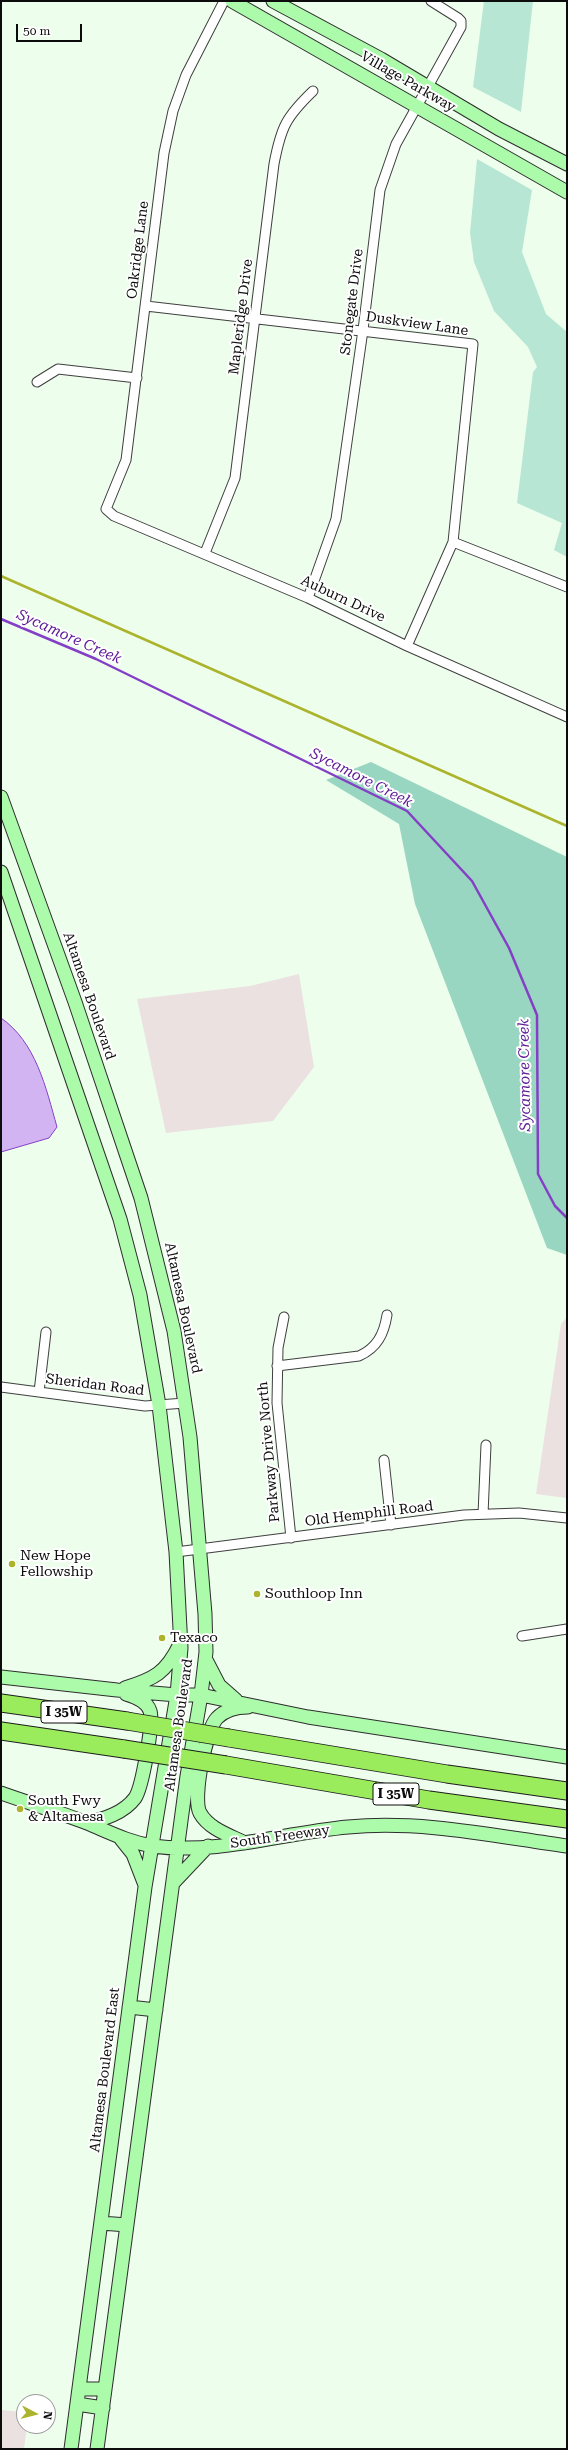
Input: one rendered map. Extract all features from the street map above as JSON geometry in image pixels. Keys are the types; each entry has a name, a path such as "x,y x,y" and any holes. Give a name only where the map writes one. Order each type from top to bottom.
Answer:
{"highway":[{"name":"I 35W","path":"1,1703 127,1721 447,1774 567,1791"},
{"name":"I 35W","path":"1,1731 226,1765 435,1801 567,1819"}],"main road":[{"name":"Village Parkway","path":"232,1 567,192"},
{"name":"Village Parkway","path":"273,1 428,86 499,130 567,164"},
{"name":"Altamesa Boulevard","path":"1,797 75,1002 141,1198 174,1331 186,1403 201,1550 205,1614 205,1658 201,1695 177,1847"},
{"name":"Altamesa Boulevard","path":"1,872 120,1219 140,1295 159,1405 176,1552 181,1642 177,1695"},
{"path":"117,1690 148,1681 158,1675 170,1663 181,1642"},
{"path":"205,1658 219,1685 239,1702"},
{"path":"1,1677 117,1690 177,1695 201,1695 308,1717 567,1757"},
{"path":"87,1823 101,1820 124,1808 135,1798 143,1777 152,1716 150,1710 138,1698 117,1690"},
{"name":"Altamesa Boulevard East","path":"71,2449 145,1887 177,1695"},
{"path":"246,1843 213,1828 204,1819 199,1811 197,1790 212,1726 217,1718 235,1708 262,1707"},
{"name":"South Freeway","path":"1,1794 87,1823 121,1839 152,1846 177,1847 246,1843 346,1827 381,1825 424,1826 567,1846"},
{"path":"121,1839 133,1854 145,1887"},
{"path":"173,1883 208,1846"},
{"path":"97,2449 177,1847"},
{"path":"129,2007 156,2010"},
{"path":"101,2223 127,2225"},
{"path":"80,2389 105,2389"},
{"path":"77,2404 103,2408"}],"street":[{"name":"Oakridge Lane","path":"106,509 126,460 164,153 173,111 186,75 224,1"},
{"name":"Stonegate Drive","path":"308,598 336,519 363,330 380,190 396,144 416,105 462,24 458,18 431,1"},
{"name":"Mapleridge Drive","path":"205,554 236,478 274,164 279,138 292,111 313,91"},
{"name":"Duskview Lane","path":"146,306 363,330 473,344 453,542 407,646"},
{"path":"37,382 58,370 137,378"},
{"name":"Auburn Drive","path":"106,509 114,516 308,598 407,646 567,717"},
{"path":"453,542 567,587"},
{"path":"277,1366 358,1356 365,1353 381,1337 387,1315"},
{"name":"Parkway Drive North","path":"284,1317 277,1366 277,1403 291,1538"},
{"path":"39,1392 46,1332"},
{"name":"Sheridan Road","path":"1,1387 145,1406 186,1403"},
{"path":"483,1514 486,1445"},
{"path":"384,1460 391,1525"},
{"name":"Old Hemphill Road","path":"176,1552 483,1514 519,1513 567,1518"},
{"path":"522,1636 567,1629"}],"shaded area":[{"path":"371,762 567,857 567,1255 547,1248 415,904 399,824 326,780"},
{"path":"299,974 314,1067 273,1121 166,1133 137,999 250,986"},
{"path":"1,1018 13,1028 31,1053 44,1082 57,1127 49,1138 1,1152"},
{"path":"567,1317 567,1498 536,1494 561,1324"},
{"path":"1,2410 16,2411 16,2434 26,2434 24,2449 1,2449"}],"green space":[{"path":"484,1 533,1 521,112 473,87"},
{"path":"477,159 532,190 522,252 546,314 567,332 567,557 554,550 562,523 517,503 533,372 537,367 528,347 494,311 474,262 470,233"}],"waterway":[{"name":"Sycamore Creek","path":"1,619 96,659 407,811 472,881 509,948 537,1015 538,1174 555,1206 567,1218"}],"railway":[{"path":"1,576 567,826"}],"place":[{"name":"New Hope Fellowship","path":"12,1564"},
{"name":"Southloop Inn","path":"257,1594"},
{"name":"Texaco","path":"162,1638"},
{"name":"South Fwy & Altamesa","path":"20,1809"}]}
